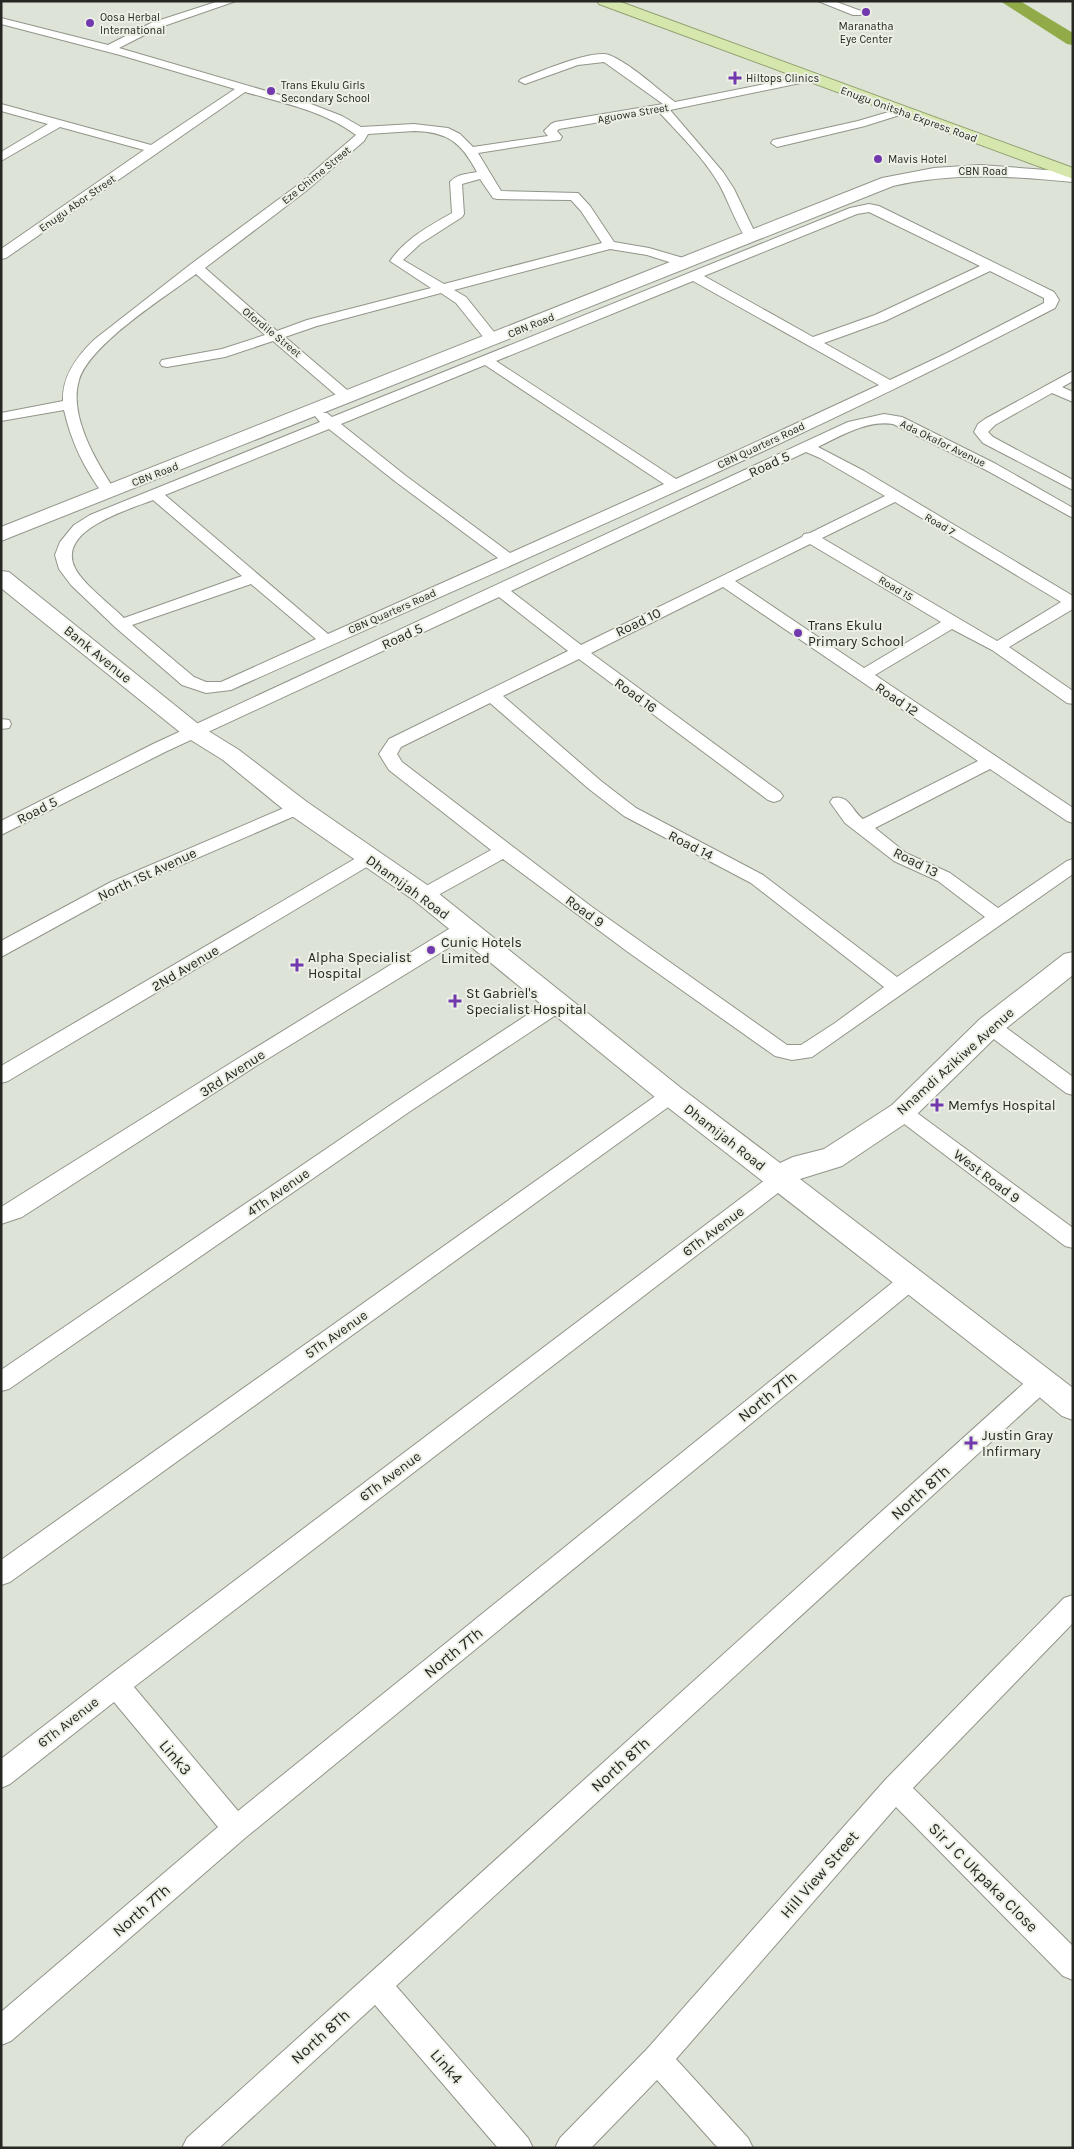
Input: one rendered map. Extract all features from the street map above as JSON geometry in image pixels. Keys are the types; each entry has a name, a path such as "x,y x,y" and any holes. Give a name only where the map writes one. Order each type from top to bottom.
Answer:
{"highway":[{"name":"Enugu Onitsha Express Road","path":"604,1 1035,160 1073,176"},
{"name":"Enugu Onitsha Express Road","path":"645,1 1073,158"}],"main road":[{"path":"982,170 1035,160"},
{"name":"CBN Road","path":"1,535 493,340 689,270 751,237 888,182 926,174 982,170 1020,171 1073,176"},
{"name":"Bank Avenue","path":"1,577 194,732"},
{"name":"Dhamijah Road","path":"194,732 231,755 298,808 424,895 671,1095 1042,1381 1073,1407"},
{"name":"Nnamdi Azikiwe Avenue","path":"780,1180 792,1168 832,1158 902,1112 990,1026 1073,961"}],"street":[{"path":"112,48 137,33 169,19 231,1"},
{"path":"823,1 857,13"},
{"name":"Eze Chime Street","path":"1,21 112,48 244,88 317,111 341,120 364,132 323,171 122,324 79,367 70,388 79,440 99,481 108,492"},
{"path":"525,82 576,62 606,58 624,69 667,107 723,180 735,201 743,223 751,237"},
{"name":"Aguowa Street","path":"470,151 550,139 556,137 550,131 555,126 667,107 810,78"},
{"name":"Enugu Abor Street","path":"1,255 152,149 244,88"},
{"path":"1,107 152,149"},
{"path":"777,143 862,124 902,111"},
{"path":"1,157 58,123"},
{"path":"364,132 391,129 444,131 470,151 482,175 497,195 574,196 586,209 610,245"},
{"path":"482,175 464,178 456,182 458,214 433,228 396,260 465,304 480,326 493,340"},
{"name":"CBN Quarters Road","path":"869,208 875,209 990,266 1049,295 1052,300 1050,305 968,348 675,485 225,686 208,688 194,685 188,681 121,624 76,582 67,569 64,555 68,542 79,528 95,518 486,360 689,270 854,211 869,208"},
{"path":"167,363 225,353 354,312 445,290 610,245 649,252 689,270 889,385"},
{"path":"813,342 880,318 990,266"},
{"name":"Ofordile Street","path":"196,267 348,398"},
{"path":"486,360 675,485"},
{"path":"1073,375 990,422 983,427 981,432 988,440 1073,486"},
{"path":"1051,387 1073,398"},
{"path":"1,417 72,404"},
{"path":"315,410 401,479 509,559"},
{"name":"Ada Okafor Avenue","path":"806,447 853,425 884,418 897,420 992,467 1073,514"},
{"name":"Road 7","path":"806,447 825,455 1072,603"},
{"name":"Road 5","path":"1,829 194,732 806,447"},
{"path":"155,494 326,640"},
{"name":"Road 10","path":"388,754 395,743 809,537 894,497"},
{"name":"Road 15","path":"809,537 982,640 998,647 1073,699"},
{"path":"121,624 253,578"},
{"name":"Road 12","path":"722,580 1073,817"},
{"name":"Road 16","path":"500,590 578,652 774,796"},
{"path":"998,647 1072,603"},
{"path":"863,675 953,622"},
{"name":"Road 14","path":"492,695 595,785 630,812 756,879 897,987"},
{"name":"Road 9","path":"388,754 395,766 505,850 668,972 782,1051 792,1053 805,1052 897,987"},
{"path":"861,828 989,762"},
{"name":"Road 13","path":"839,802 851,819 900,857 944,877 998,917"},
{"name":"North 1St Avenue","path":"1,950 117,886 298,808"},
{"path":"424,895 505,850"},
{"name":"2Nd Avenue","path":"1,1076 369,858"},
{"path":"897,987 1073,865"},
{"name":"3Rd Avenue","path":"1,1216 15,1211 249,1061 464,929"},
{"name":"4Th Avenue","path":"1,1382 402,1107 558,1004"},
{"path":"990,1026 1073,1088"},
{"name":"5Th Avenue","path":"4,1567 671,1095"},
{"name":"West Road 9","path":"902,1112 1073,1240"},
{"name":"6Th Avenue","path":"1,1775 116,1685 780,1180"},
{"name":"North 7Th","path":"1,2031 236,1829 911,1280"},
{"name":"North 8Th","path":"197,2148 1042,1381"},
{"name":"Hill View Street","path":"570,2148 657,2059 895,1788 1073,1606"},
{"name":"Link3","path":"116,1685 236,1829"},
{"name":"Sir J C Ukpaka Close","path":"895,1788 1073,1966"},
{"name":"Link4","path":"376,1985 518,2148"},
{"path":"657,2059 738,2148"}],"waterway":[{"path":"1008,1 1073,40"}],"place":[{"name":"Maranatha Eye Center","path":"866,12"},
{"name":"Oosa Herbal International","path":"90,23"},
{"name":"Hiltops Clinics","path":"735,78"},
{"name":"Trans Ekulu Girls Secondary School","path":"271,91"},
{"name":"Mavis Hotel","path":"878,159"},
{"name":"Trans Ekulu Primary School","path":"798,633"},
{"name":"Cunic Hotels Limited","path":"431,950"},
{"name":"Alpha Specialist Hospital","path":"297,965"},
{"name":"St Gabriel's Specialist Hospital","path":"455,1001"},
{"name":"Memfys Hospital","path":"937,1105"},
{"name":"Justin Gray Infirmary","path":"971,1443"}]}
